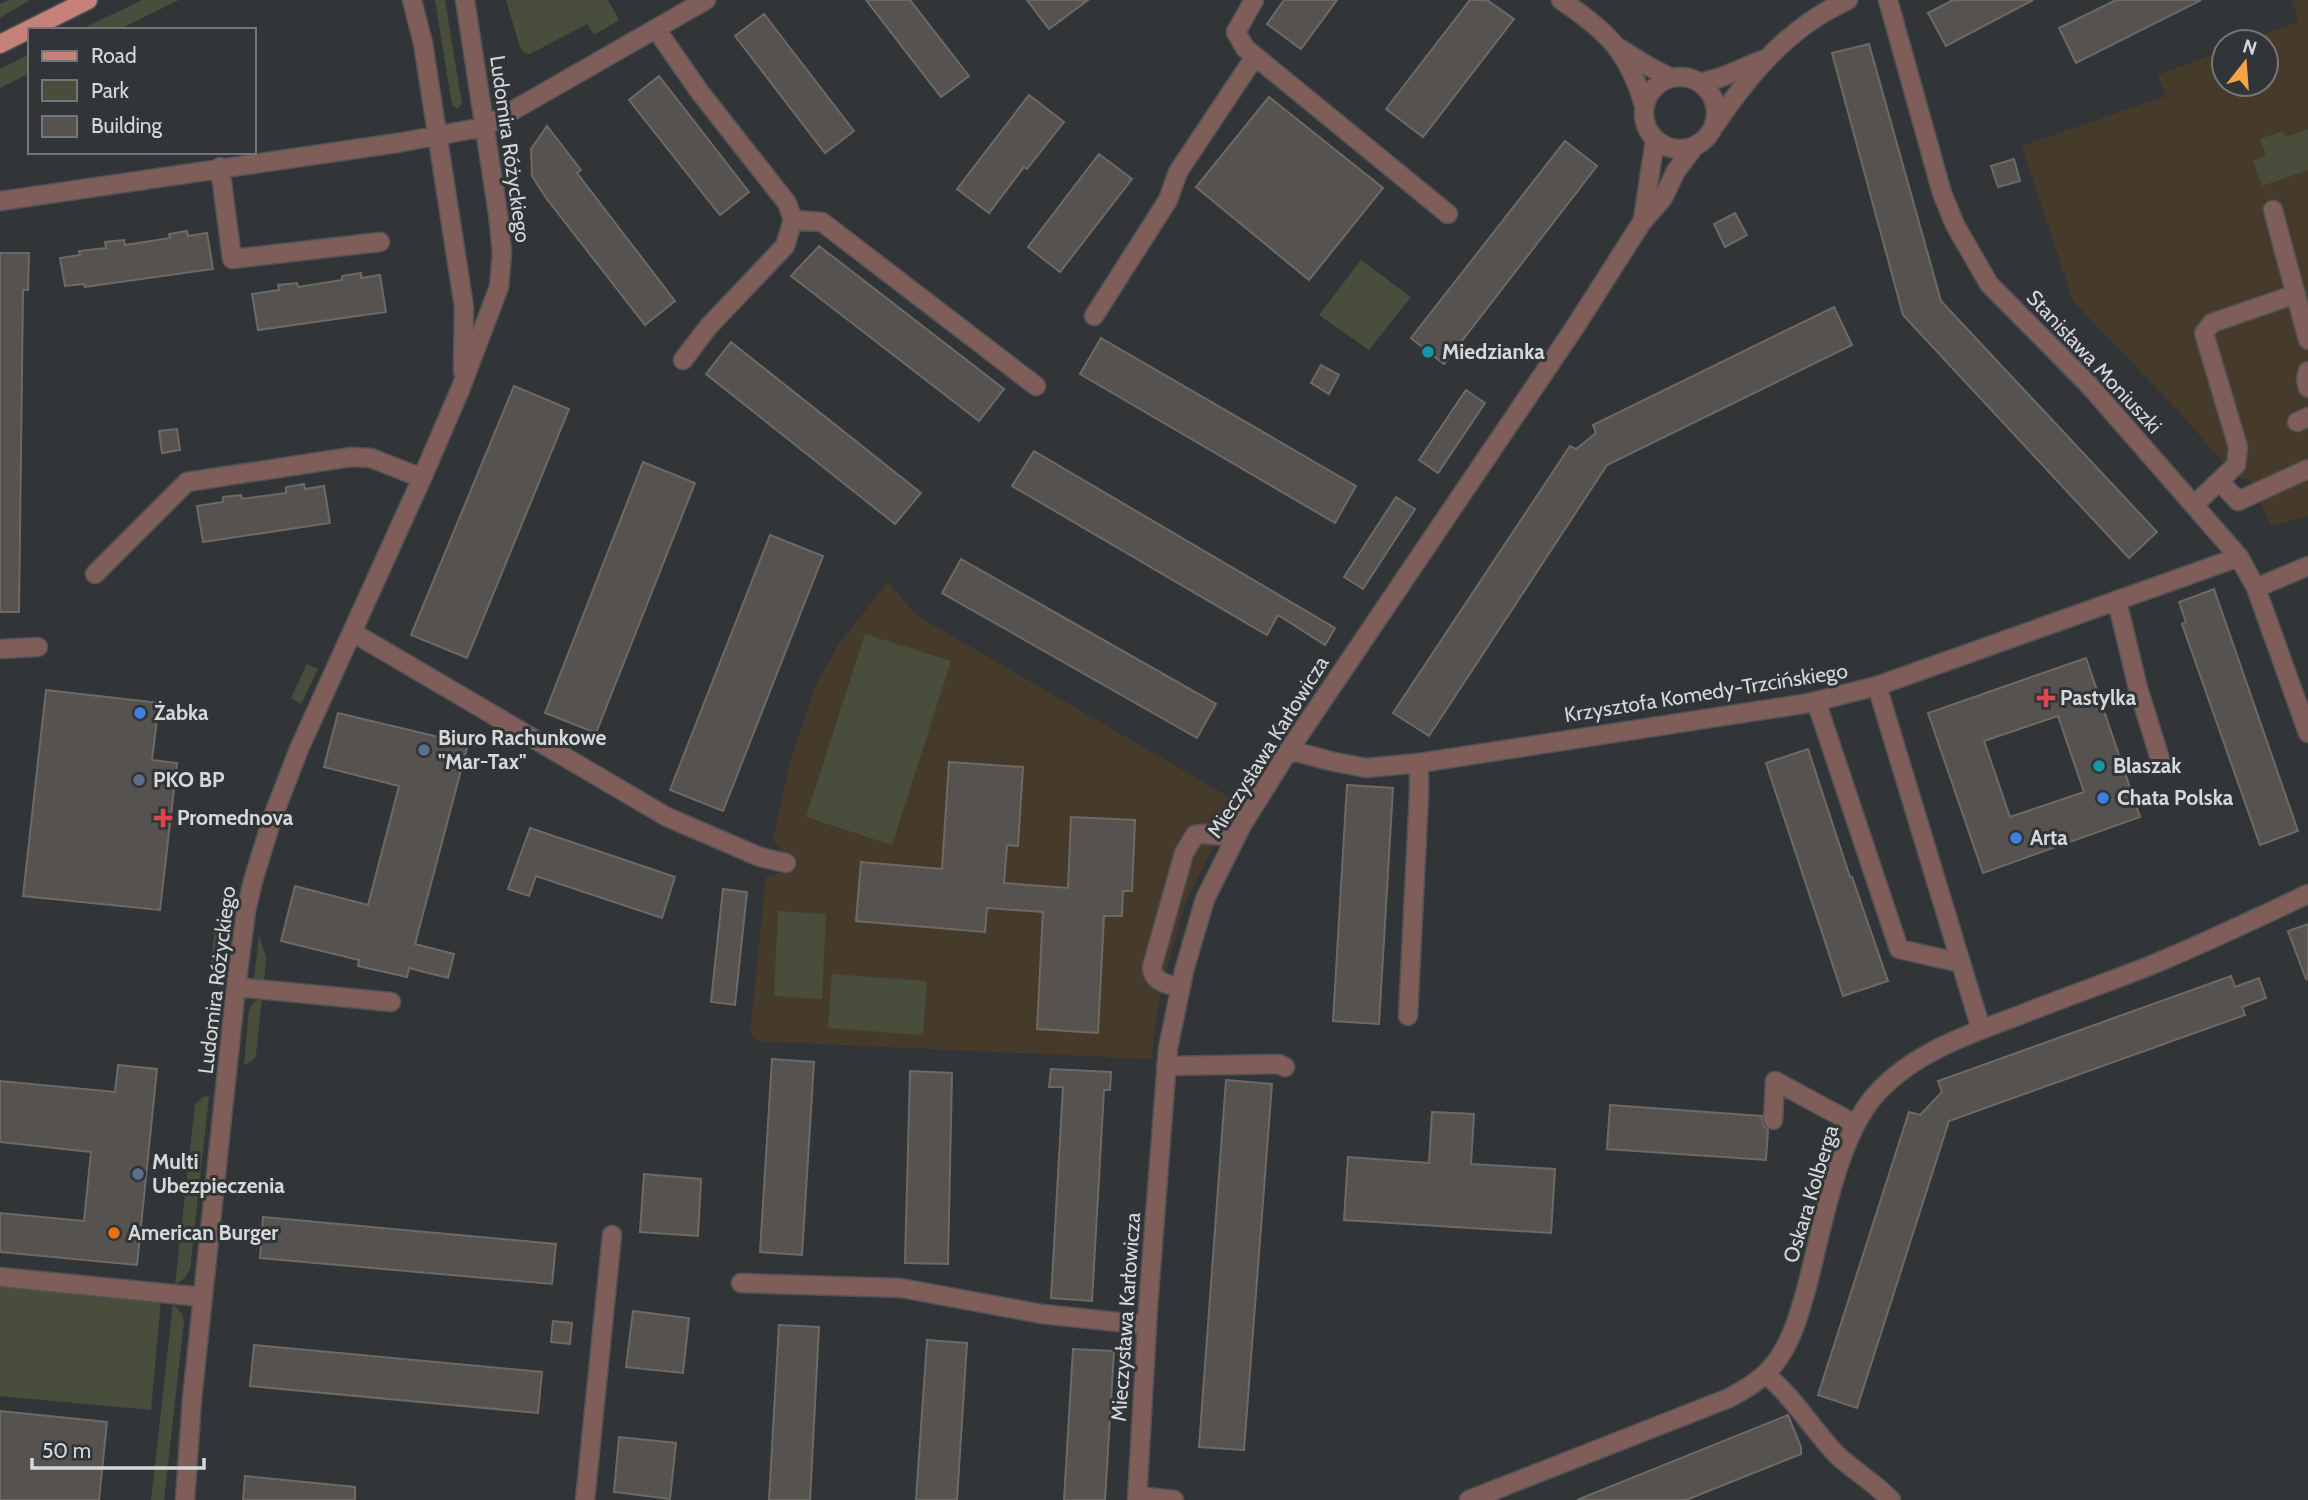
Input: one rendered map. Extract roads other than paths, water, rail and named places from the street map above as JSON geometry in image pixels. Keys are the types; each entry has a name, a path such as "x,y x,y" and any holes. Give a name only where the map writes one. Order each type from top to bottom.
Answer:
{"main road":[{"path":"32,28 88,0"},
{"path":"0,44 28,30"}],"street":[{"name":"Ludomira Różyckiego","path":"412,0 423,43 464,307 463,382"},
{"name":"Ludomira Różyckiego","path":"185,1500 192,1399 236,987 246,911 263,844 299,749 463,382 499,287 502,253 465,0"},
{"path":"0,201 484,127 706,0"},
{"path":"1254,0 1236,32 1254,58 1448,214"},
{"path":"1561,0 1608,34 1619,48 1638,87 1644,105 1644,124 1655,140 1667,148 1681,150 1695,147 1706,138 1765,59 1802,27 1848,0"},
{"name":"Stanisława Moniuszki","path":"1888,0 1941,193 1955,225 1989,284 2089,385 2239,557 2256,588 2308,733"},
{"path":"656,29 699,91 787,203 793,220 785,246 709,326 683,359"},
{"path":"1619,48 1671,78"},
{"path":"1094,316 1168,200 1178,172 1254,58"},
{"path":"1700,83 1765,59"},
{"path":"1644,105 1649,92 1659,83 1671,78 1686,77 1700,83 1709,92 1716,114 1714,125"},
{"name":"Mieczysława Karłowicza","path":"1642,222 1655,140"},
{"name":"Mieczysława Karłowicza","path":"1137,1498 1166,1066 1180,988 1205,899 1236,837 1289,750 1575,327 1642,222 1663,198 1676,171 1695,147"},
{"path":"220,167 232,259 380,242"},
{"path":"2273,210 2308,340"},
{"path":"793,220 822,222 1036,386"},
{"path":"2194,505 2236,465 2238,447 2204,333 2212,323 2296,294"},
{"path":"2308,371 2308,388"},
{"path":"95,574 187,482 351,457 371,458 422,478"},
{"path":"2220,482 2238,501 2308,469"},
{"name":"Krzysztofa Komedy-Trzcińskiego","path":"1289,750 1366,768 1816,701 1877,687 2239,557"},
{"path":"2256,588 2308,566"},
{"path":"2117,601 2138,688 2161,762"},
{"path":"352,632 667,817 760,857 786,863"},
{"path":"0,649 38,647"},
{"path":"1877,687 1981,1029"},
{"path":"1816,701 1899,949 1961,963"},
{"path":"1408,1016 1419,762"},
{"path":"1180,988 1158,980 1152,973 1152,967 1184,853 1195,835 1236,837"},
{"name":"Oskara Kolberga","path":"1469,1500 1729,1398 1765,1374 1783,1350 1797,1320 1835,1178 1855,1124 1875,1095 1903,1069 1938,1048 1981,1029 2219,937 2308,894"},
{"path":"236,987 391,1002"},
{"path":"1166,1066 1279,1064 1284,1067"},
{"path":"1773,1120 1775,1081 1855,1124"},
{"path":"585,1500 612,1235"},
{"path":"0,1277 203,1297"},
{"path":"741,1283 901,1288 1042,1314 1147,1325"},
{"path":"1765,1374 1782,1388 1838,1455 1891,1500"},
{"path":"1137,1498 1174,1500"}],"place":[{"name":"Miedzianka","path":"1428,352"},
{"name":"Pastylka","path":"2046,698"},
{"name":"Żabka","path":"140,713"},
{"name":"Biuro Rachunkowe \"Mar-Tax\"","path":"424,750"},
{"name":"Blaszak","path":"2099,766"},
{"name":"PKO BP","path":"139,780"},
{"name":"Chata Polska","path":"2103,798"},
{"name":"Promednova","path":"163,818"},
{"name":"Arta","path":"2016,838"},
{"name":"Multi Ubezpieczenia","path":"138,1174"},
{"name":"American Burger","path":"114,1233"}]}
